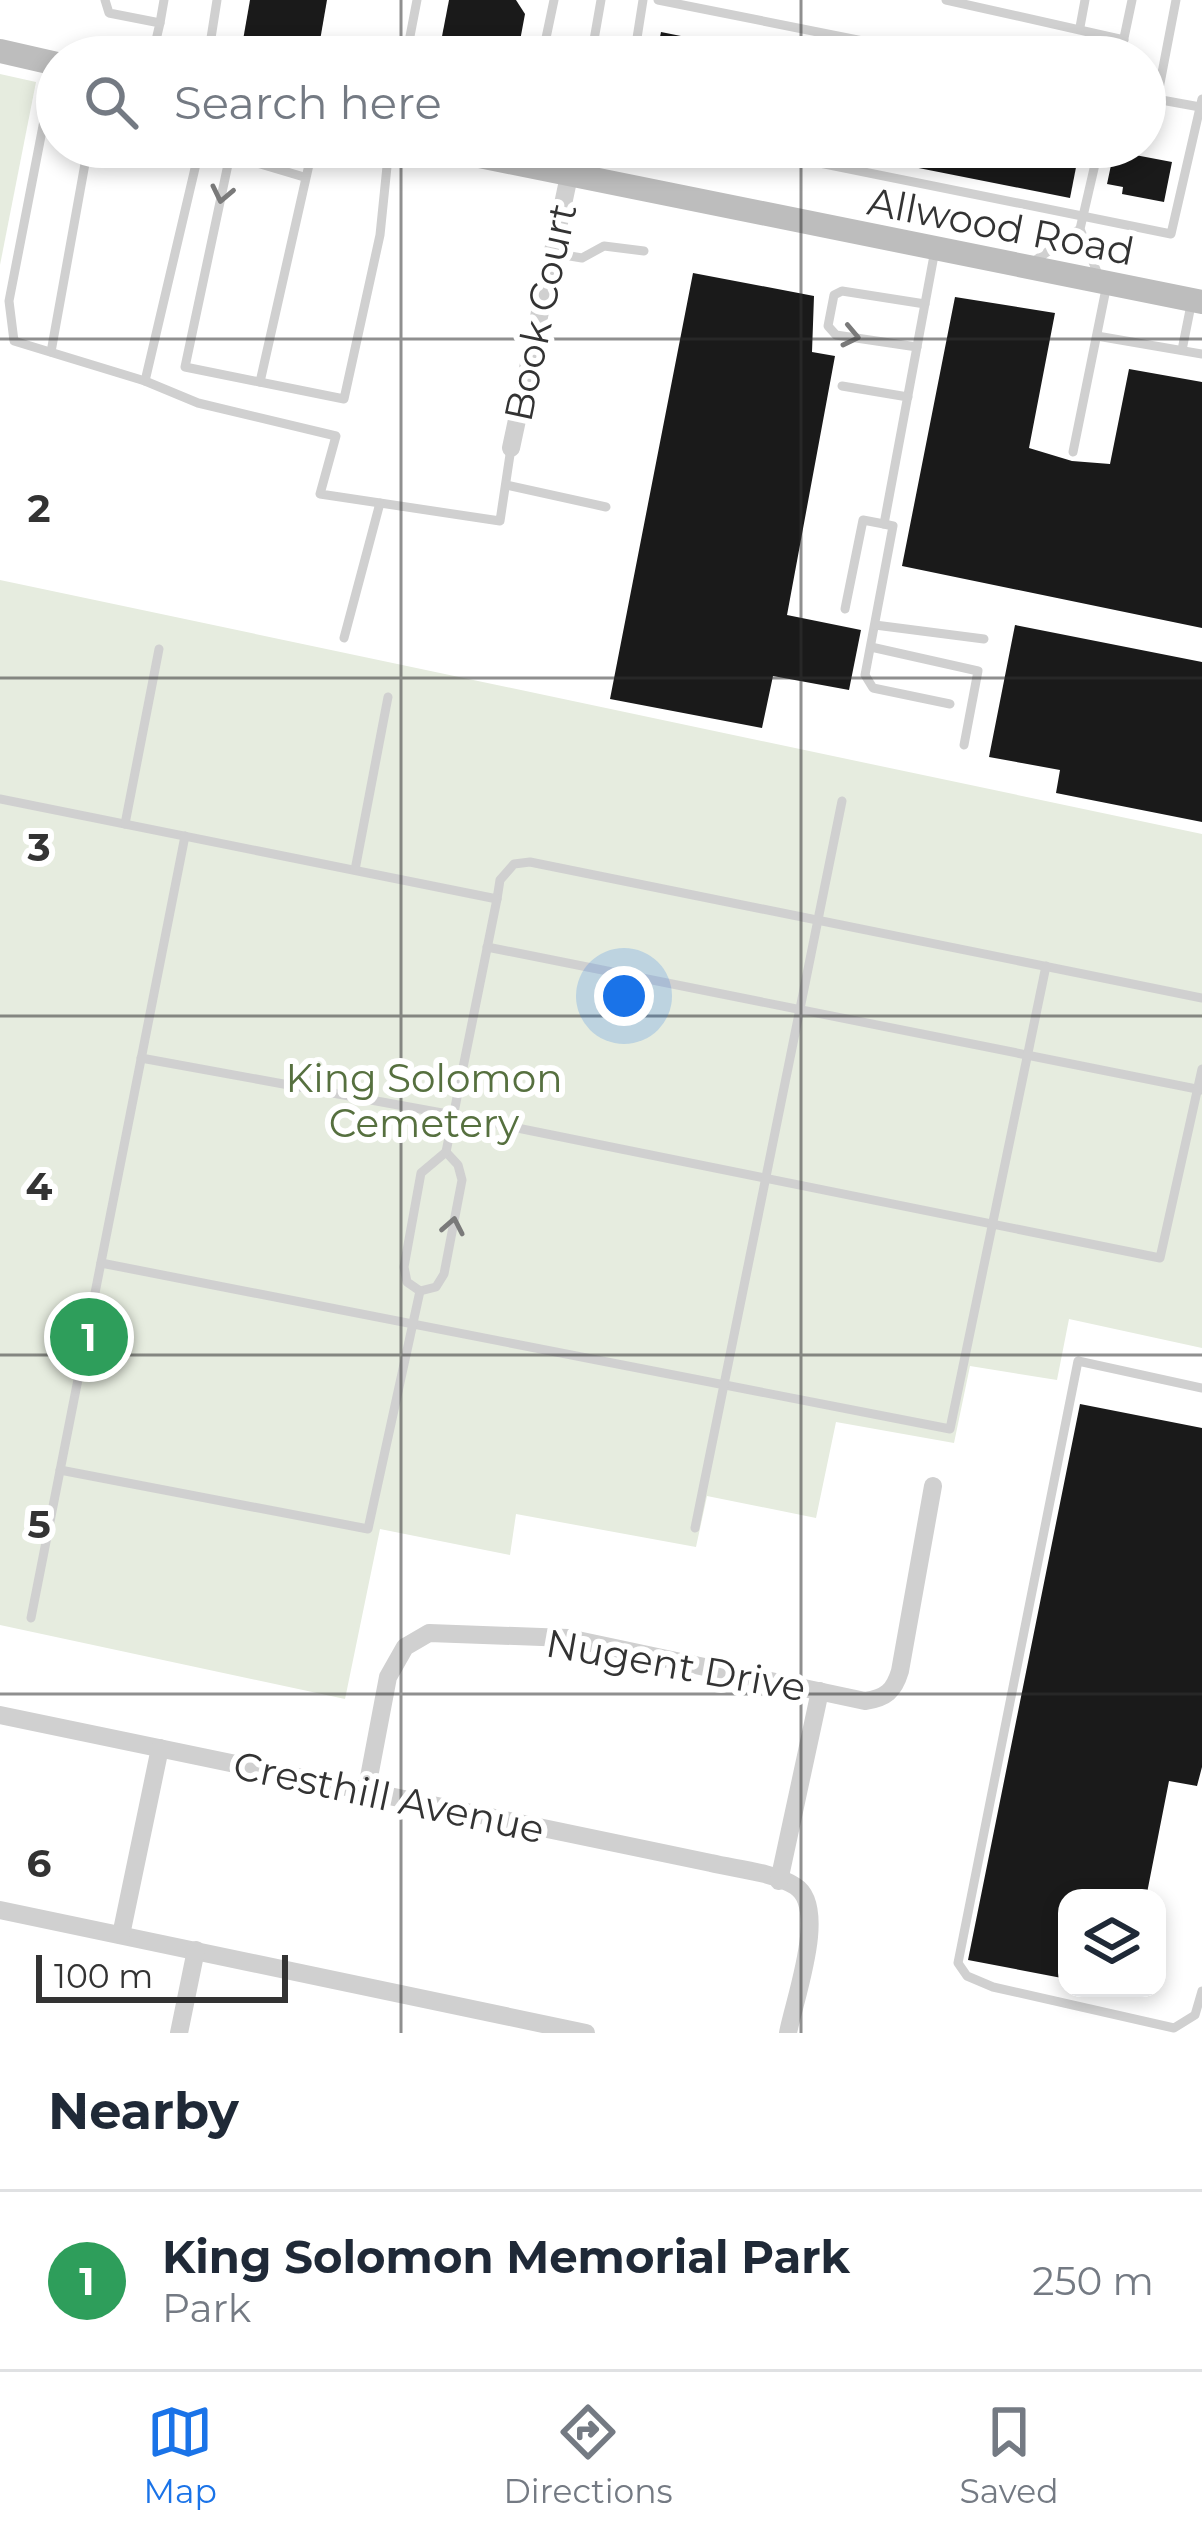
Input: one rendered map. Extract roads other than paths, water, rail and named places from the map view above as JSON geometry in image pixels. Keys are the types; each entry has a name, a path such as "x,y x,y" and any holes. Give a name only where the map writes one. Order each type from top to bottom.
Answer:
{"main road":[{"path":"0,51 36,59"},
{"name":"Allwood Road","path":"531,168 1197,301"}],"street":[{"name":"Book Court","path":"511,448 568,176"},
{"name":"Nugent Drive","path":"366,1792 388,1677 405,1647 429,1633 568,1638 820,1691 880,1699 897,1682 933,1486"},
{"path":"788,2033 812,1922 809,1902 796,1886 778,1881 820,1691"},
{"name":"Cresthill Avenue","path":"0,1715 778,1881"},
{"path":"121,1935 160,1748"},
{"path":"0,1910 586,2033"},
{"path":"179,2033 196,1950"}],"lane":[{"path":"105,0 109,13 160,23"},
{"path":"157,36 164,0"},
{"path":"212,36 218,0"},
{"path":"410,36 417,0"},
{"path":"546,36 554,0"},
{"path":"595,36 602,0"},
{"path":"637,36 643,0"},
{"path":"658,0 838,36"},
{"path":"946,0 1110,36"},
{"path":"1080,27 1085,0"},
{"path":"1125,36 1132,0"},
{"path":"1166,39 1176,0"},
{"path":"846,168 1171,234 1201,103 1166,100"},
{"path":"36,165 9,302 14,341 146,381 198,403 336,436 320,494 500,521 511,448"},
{"path":"51,352 84,168"},
{"path":"146,381 195,168"},
{"path":"227,168 185,367 344,400 380,235 387,168"},
{"path":"274,168 304,177"},
{"path":"260,382 307,168"},
{"path":"568,176 570,168"},
{"path":"1025,267 1080,229 1095,168"},
{"path":"1073,452 1104,283 1080,229"},
{"path":"552,253 582,258 604,246 644,251"},
{"path":"884,524 935,250"},
{"path":"917,347 836,334 828,326 835,295 842,291 925,304"},
{"path":"1182,350 1197,301"},
{"path":"1097,336 1202,353"},
{"path":"842,386 908,398"},
{"path":"506,485 606,507"},
{"path":"344,638 380,503"},
{"path":"845,609 863,520 893,526 866,675 873,688 950,704"},
{"path":"874,625 984,639"},
{"path":"871,647 978,671 964,745"},
{"path":"125,824 159,649"},
{"path":"355,870 388,697"},
{"path":"0,799 497,899"},
{"path":"695,1528 842,801"},
{"path":"31,1618 185,836"},
{"path":"446,1152 458,1165 462,1180 444,1274 436,1287 420,1291 407,1282 404,1267 421,1173 446,1152 500,880 514,864 530,862 1202,998"},
{"path":"487,947 1200,1090"},
{"path":"101,1262 950,1430 1046,966"},
{"path":"142,1058 453,1115 1160,1258 1202,1069"},
{"path":"60,1470 368,1529 420,1291"},
{"path":"1202,1388 1078,1361 958,1963 967,1976 993,1987 1174,2028 1195,2015 1202,1991"}],"place":[{"name":"King Solomon Memorial Park","path":"89,1337"}],"park label":[{"name":"King Solomon Cemetery","path":"424,1100"}]}
